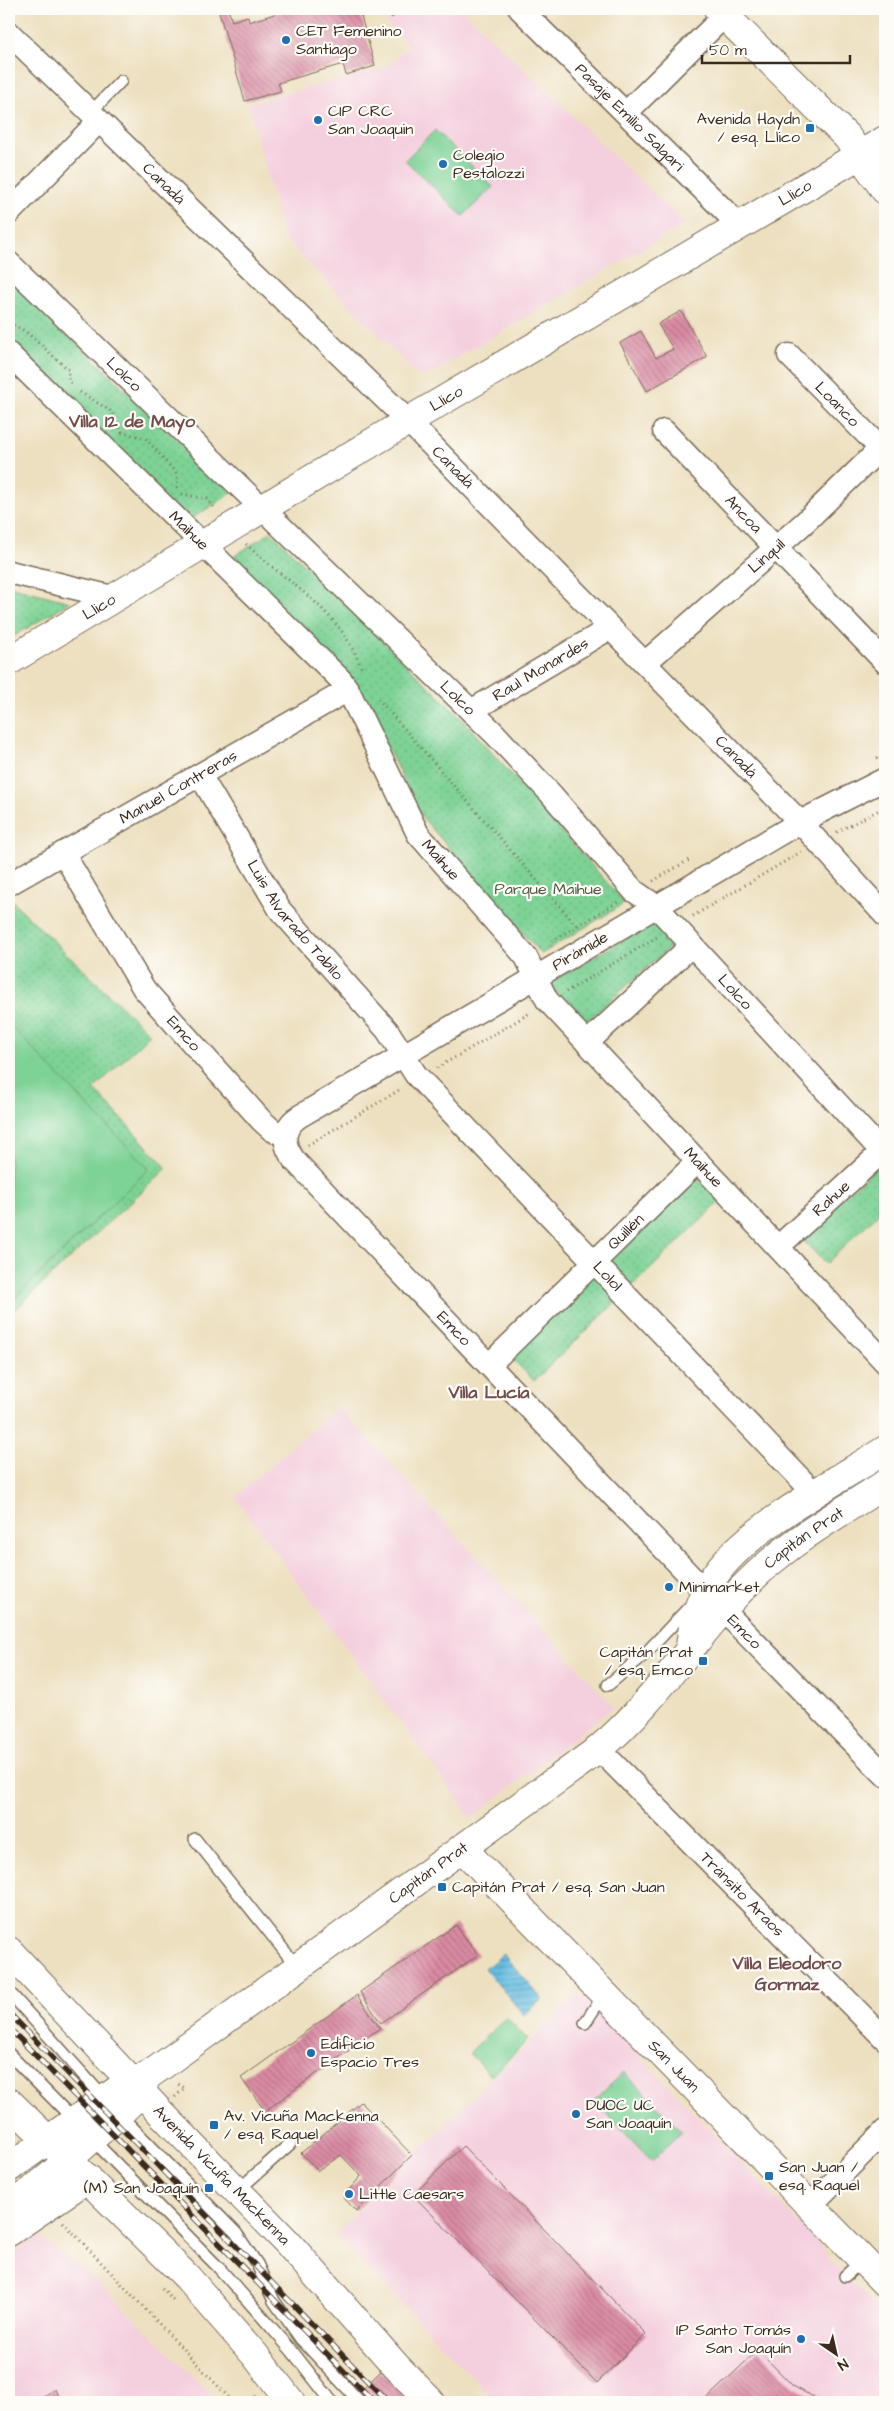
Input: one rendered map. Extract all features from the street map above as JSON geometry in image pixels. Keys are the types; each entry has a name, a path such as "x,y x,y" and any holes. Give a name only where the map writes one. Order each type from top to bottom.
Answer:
{"street":[{"path":"626,113 722,12 833,123 861,154 885,190"},
{"name":"Pasaje Emilio Salgari","path":"534,13 626,113 740,226"},
{"name":"Canadá","path":"9,33 408,421 800,822 885,915"},
{"path":"9,213 95,117"},
{"name":"Llico","path":"9,661 263,510 408,421 885,140"},
{"name":"Lolco","path":"9,263 517,756 634,891 656,906 884,1152"},
{"name":"Maihue","path":"9,354 203,546 333,671 348,690 406,813 418,834 526,957 549,1002 885,1362"},
{"name":"Loanco","path":"789,355 884,449"},
{"name":"Ancoa","path":"664,431 885,662"},
{"name":"Linquil","path":"645,663 776,548 884,449"},
{"path":"9,572 116,598"},
{"name":"Raul Monardes","path":"470,711 610,628"},
{"name":"Manuel Contreras","path":"9,884 348,690"},
{"name":"Luis Alvarado Tabilo","path":"200,775 280,910 387,1030 404,1054"},
{"name":"Pirámide","path":"285,1135 292,1121 404,1054 800,822 885,778"},
{"name":"Emco","path":"63,853 144,988 261,1120 272,1130 285,1135 288,1152 295,1161 724,1610 885,1775"},
{"path":"587,1043 692,945"},
{"name":"Lolol","path":"404,1054 420,1079 815,1494"},
{"name":"Rahue","path":"778,1247 884,1152"},
{"name":"Quillén","path":"489,1365 698,1161"},
{"name":"Capitán Prat","path":"690,1647 692,1624 706,1590 716,1573 739,1549 815,1494 884,1454"},
{"name":"Capitán Prat","path":"83,2130 139,2084 599,1749 644,1708 690,1647 756,1574 798,1540 885,1484"},
{"name":"Tránsito Araos","path":"599,1749 885,2039"},
{"name":"San Juan","path":"462,1848 810,2206 854,2268 885,2283"},
{"name":"Avenida Vicuña Mackenna","path":"9,1951 139,2084 236,2192 287,2242 396,2366 431,2402"},
{"path":"9,2102 221,2314 291,2402"},
{"path":"9,2232 78,2169 83,2130 48,2141 11,2164"},
{"path":"810,2206 885,2131"},
{"path":"9,2208 78,2169"}],"lane":[{"path":"95,117 121,81"},
{"name":"Capitán Prat","path":"608,1685 645,1654 706,1590"},
{"path":"195,1839 298,1968"},
{"path":"9,1992 112,2106 236,2233 258,2264 274,2301 301,2339 360,2402"},
{"path":"585,2023 604,1994"},
{"path":"9,2054 219,2268 292,2351 332,2402"},
{"path":"236,2192 290,2144"}],"path":[{"path":"303,1148 818,842 885,807"},
{"path":"68,2216 62,2221 233,2402"},
{"path":"160,2286 180,2308"},
{"path":"254,2395 259,2402"}],"shaded area":[{"name":"Colegio Pestalozzi","path":"373,9 461,9 685,224 426,376 417,375 284,238 248,104 388,67 409,45"},
{"path":"338,1407 614,1707 471,1818 235,1497"},
{"name":"DUOC UC San Joaquín","path":"579,1993 822,2247 833,2264 885,2315 885,2402 496,2402 335,2234"},
{"path":"40,2237 100,2284 218,2402 9,2402 9,2254"}],"green space":[{"path":"435,130 493,187 463,216 405,160"},
{"path":"9,277 232,493 186,522 9,350"},
{"name":"Parque Maihue","path":"271,532 461,718 625,903 541,954 422,817 356,685 225,562"},
{"path":"9,586 70,602 9,639"},
{"path":"9,898 150,1034 94,1089 167,1168 9,1315"},
{"name":"Parque Maihue","path":"660,919 679,939 584,1024 549,983"},
{"path":"9,1024 149,1169 9,1303"},
{"path":"885,1159 885,1207 826,1264 800,1237"},
{"path":"694,1175 720,1202 534,1381 508,1354"},
{"path":"506,2017 528,2040 491,2076 469,2053"},
{"path":"624,2072 682,2131 652,2161 594,2101"}],"water":[{"path":"503,1954 542,1999 524,2015 485,1969"}],"building":[{"path":"218,9 228,9 232,21 248,16 249,22 290,9 359,9 375,66 346,75 343,64 278,83 281,91 245,101"},
{"path":"383,9 401,9 392,18"},
{"path":"681,311 707,357 647,391 620,343 641,331 656,358 673,349 658,324"},
{"path":"456,1925 478,1955 381,2023 360,1992"},
{"name":"Edificio Espacio Tres","path":"357,1995 380,2028 265,2111 241,2078"},
{"path":"361,2102 412,2155 356,2211 343,2197 361,2176 341,2155 318,2171 301,2153"},
{"path":"463,2146 646,2334 597,2383 413,2195"},
{"path":"758,2350 793,2386 817,2399 815,2402 703,2402"},
{"path":"381,2371 412,2402 353,2402 351,2400"},
{"path":"54,2389 64,2402 37,2402"}],"railway":[{"path":"9,2013 388,2402"},
{"path":"9,2028 374,2402"}],"place":[{"name":"CET Femenino Santiago","path":"286,40"},
{"name":"CIP CRC San Joaquin","path":"318,120"},
{"name":"Avenida Haydn / esq. Llico","path":"810,128"},
{"name":"Colegio Pestalozzi","path":"443,164"},
{"name":"Minimarket","path":"669,1587"},
{"name":"Capitán Prat / esq. Emco","path":"703,1661"},
{"name":"Capitán Prat / esq. San Juan","path":"442,1887"},
{"name":"Edificio Espacio Tres","path":"311,2053"},
{"name":"DUOC UC San Joaquín","path":"576,2114"},
{"name":"Av. Vicuña Mackenna / esq. Raquel","path":"214,2125"},
{"name":"San Juan / esq. Raquel","path":"769,2176"},
{"name":"(M) San Joaquín","path":"209,2188"},
{"name":"Little Caesars","path":"349,2194"},
{"name":"IP Santo Tomás San Joaquín","path":"801,2339"}],"district":[{"name":"Villa 12 de Mayo","path":"132,421"},
{"name":"Villa Lucía","path":"489,1392"},
{"name":"Villa Eleodoro Gormaz","path":"787,1974"}]}
